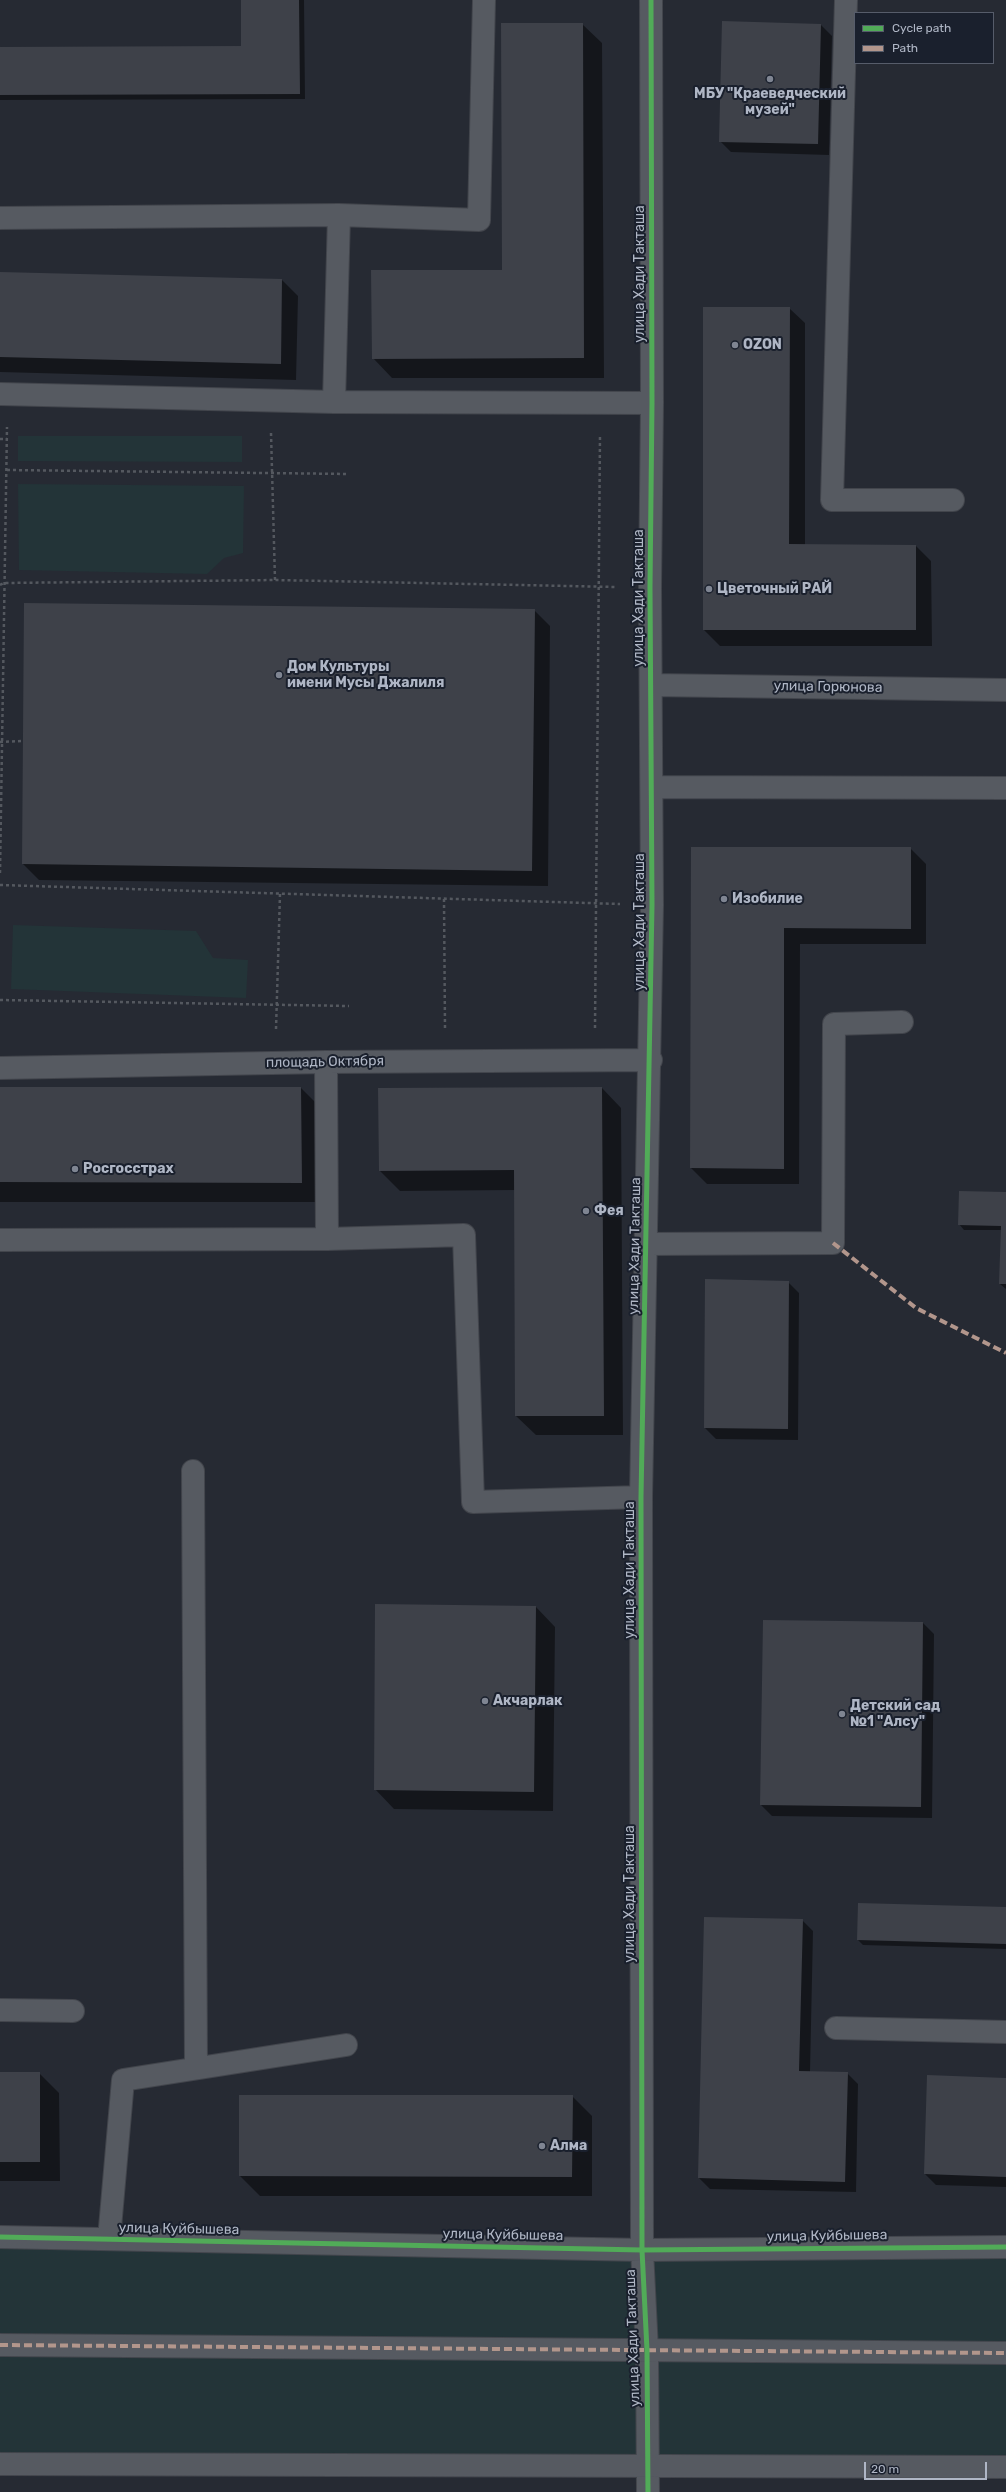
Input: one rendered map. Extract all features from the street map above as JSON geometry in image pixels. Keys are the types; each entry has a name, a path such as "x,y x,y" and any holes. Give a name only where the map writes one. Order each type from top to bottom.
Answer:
{"street":[{"path":"0,218 339,215 479,220 484,0"},
{"name":"улица Хади Такташа","path":"648,2492 647,2350 642,2250 641,1497 651,1060 651,0"},
{"path":"846,0 832,500 953,500"},
{"path":"334,402 339,215"},
{"path":"4,394 334,402 652,403"},
{"name":"улица Горюнова","path":"651,685 1006,690"},
{"path":"652,787 1006,788"},
{"path":"647,1244 833,1243 834,1024 902,1022"},
{"name":"площадь Октября","path":"0,1068 326,1062 651,1060"},
{"path":"326,1062 328,1239"},
{"path":"0,1240 328,1239 464,1235 473,1502 641,1497"},
{"path":"194,1471 196,2068"},
{"path":"0,2010 73,2011"},
{"path":"836,2028 1006,2032"},
{"path":"109,2239 122,2080 346,2045"},
{"name":"улица Куйбышева","path":"0,2237 642,2250 1006,2247"},
{"path":"0,2345 1006,2353"},
{"path":"0,2464 1006,2467"}],"path":[{"path":"0,873 1,742 7,470 7,439 4,394"},
{"path":"270,400 275,580"},
{"path":"595,1060 600,403"},
{"path":"0,439 7,439"},
{"path":"7,470 349,474"},
{"path":"0,585 4,583 275,580 650,587"},
{"path":"1,742 23,741"},
{"path":"0,885 652,905"},
{"path":"274,1063 280,894"},
{"path":"444,899 445,1061"},
{"path":"0,1000 349,1006"}],"shaded area":[{"path":"18,436 242,436 242,462 18,461"},
{"path":"18,484 244,486 243,553 224,558 207,574 19,570"},
{"path":"13,925 196,931 213,958 248,960 246,998 11,989"},
{"path":"0,2237 1006,2247 1006,2467 0,2464"}],"building":[{"path":"241,0 299,0 300,94 0,95 0,47 241,46"},
{"name":"МБУ \"Краеведческий музей\"","path":"722,21 821,24 818,144 719,142"},
{"path":"501,23 583,23 584,358 372,359 371,270 502,270"},
{"path":"0,272 282,279 281,364 0,357"},
{"path":"703,307 790,307 789,544 916,545 916,630 703,630"},
{"name":"Дом Культуры имени Мусы Джалиля","path":"24,603 535,609 532,871 22,864"},
{"path":"691,847 911,847 911,929 784,928 784,1169 690,1168"},
{"path":"0,1087 301,1087 302,1183 0,1182"},
{"path":"602,1087 604,1416 515,1416 514,1170 379,1171 378,1088"},
{"path":"959,1191 1006,1192 1006,1284 999,1284 1001,1226 958,1225"},
{"path":"705,1279 789,1281 788,1429 704,1428"},
{"path":"375,1604 536,1606 534,1792 374,1790"},
{"name":"Детский сад №1 \"Алсу\"","path":"763,1620 923,1622 921,1807 760,1805"},
{"path":"858,1903 1006,1907 1006,1944 857,1940"},
{"path":"704,1917 803,1919 799,2071 848,2072 845,2182 698,2178"},
{"path":"0,2072 40,2072 40,2162 0,2162"},
{"path":"927,2075 1006,2078 1006,2177 924,2174"},
{"path":"239,2095 573,2095 572,2177 239,2176"}],"marked path":[{"path":"833,1243 916,1308 1006,1353"},
{"path":"0,2345 1006,2353"}],"cycle path":[{"path":"648,2492 647,2350 642,2250 641,1497 652,905 650,587 652,403 651,0"},
{"path":"0,2237 642,2250 1006,2247"}],"place":[{"name":"МБУ \"Краеведческий музей\"","path":"770,79"},
{"name":"OZON","path":"735,345"},
{"name":"Цветочный РАЙ","path":"709,589"},
{"name":"Дом Культуры имени Мусы Джалиля","path":"279,675"},
{"name":"Изобилие","path":"724,899"},
{"name":"Росгосстрах","path":"75,1169"},
{"name":"Фея","path":"586,1211"},
{"name":"Акчарлак","path":"485,1701"},
{"name":"Детский сад №1 \"Алсу\"","path":"842,1714"},
{"name":"Алма","path":"542,2146"}]}
